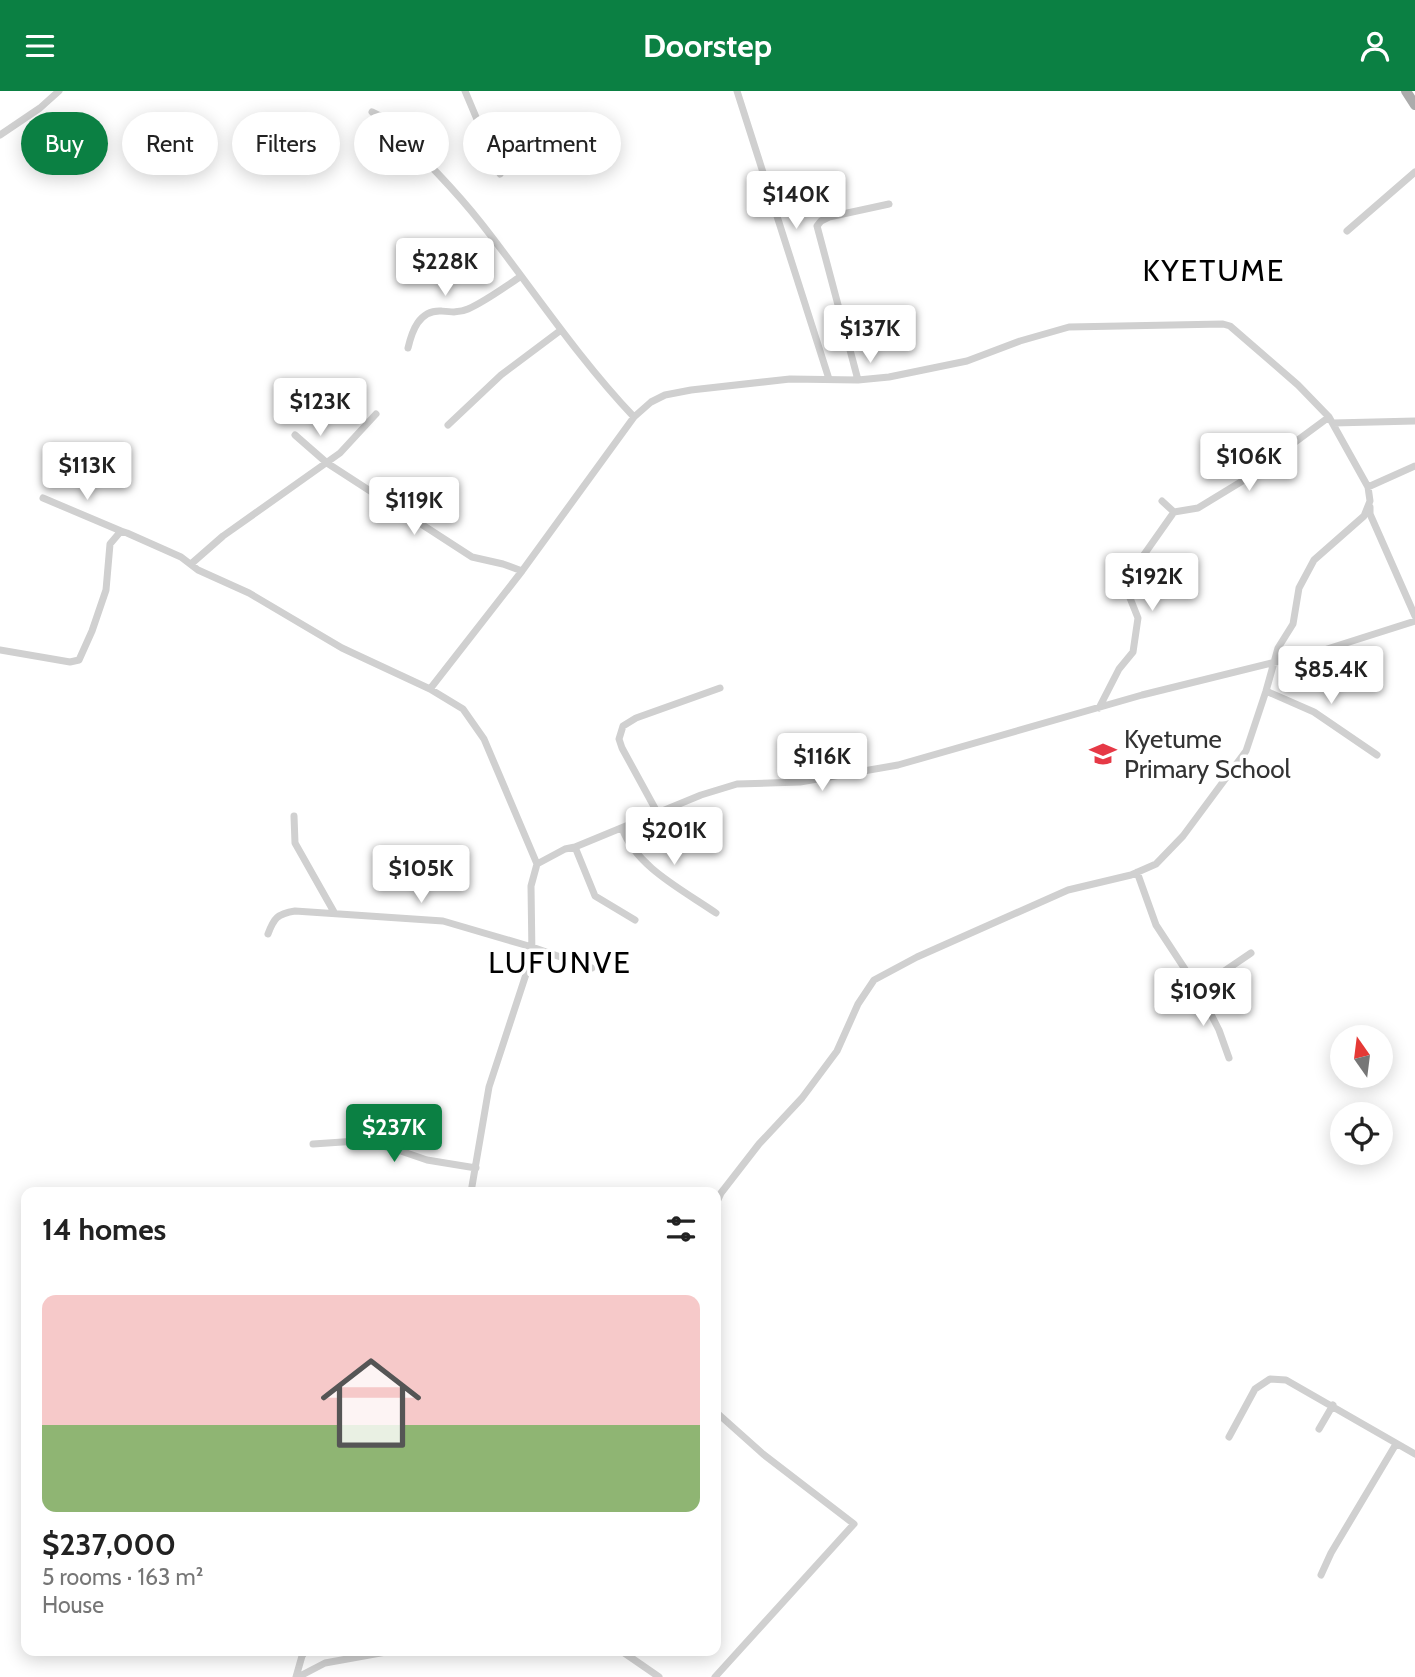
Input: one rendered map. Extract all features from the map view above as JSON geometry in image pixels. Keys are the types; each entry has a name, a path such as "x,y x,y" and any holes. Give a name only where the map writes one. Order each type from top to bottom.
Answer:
{"main road":[{"path":"1406,91 1415,105"}],"street":[{"path":"0,135 40,108 59,91"},
{"path":"464,91 473,112"},
{"path":"737,91 829,379"},
{"path":"1348,231 1415,171"},
{"path":"437,175 480,222 561,330 634,418"},
{"path":"858,380 817,226 830,217 889,204"},
{"path":"408,348 416,323 425,315 436,311 459,312 469,309 520,277"},
{"path":"430,689 522,571 634,418 652,402 665,395 790,379 858,380 928,370 967,361 1020,341 1069,327 1215,323 1230,326 1298,385 1331,420 1368,487 1370,514 1415,618 1324,650 1099,708 898,765 800,782 737,784 657,812 565,849 537,864"},
{"path":"448,425 501,375 561,330"},
{"path":"191,564 223,536 327,463 352,442 376,414"},
{"path":"1099,708 1119,669 1133,652 1138,618 1124,583 1174,512 1198,508 1331,420 1415,421"},
{"path":"295,435 327,463 472,557 503,563 522,571"},
{"path":"1368,487 1415,466"},
{"path":"43,498 191,564 216,580 248,593 342,648 430,689 463,709 484,739 537,864 531,886 532,955 489,1087 472,1187"},
{"path":"1162,501 1174,512"},
{"path":"721,1193 759,1144 802,1098 837,1051 858,1004 874,980 917,957 1068,890 1157,864 1183,836 1246,751 1278,648 1293,624 1299,588 1314,560 1364,516 1370,501"},
{"path":"0,650 70,662 79,660 106,590 110,544 121,531"},
{"path":"657,812 621,748 619,739 623,726 636,718 720,688"},
{"path":"1266,691 1314,712 1377,755"},
{"path":"294,816 295,843 334,912"},
{"path":"622,828 631,846 642,859 716,913"},
{"path":"575,847 595,896 635,920"},
{"path":"1137,872 1156,925 1198,989 1219,1030 1229,1058"},
{"path":"268,935 275,917 282,913 334,912 443,921 592,968"},
{"path":"1198,989 1251,953"},
{"path":"313,1145 357,1142 393,1148 427,1160 476,1168"},
{"path":"1229,1437 1255,1389 1270,1379 1286,1380 1415,1454"},
{"path":"1319,1429 1333,1405"},
{"path":"715,1677 854,1524 764,1454 721,1416"},
{"path":"1321,1575 1331,1553 1396,1444"},
{"path":"297,1677 302,1656"},
{"path":"297,1677 325,1663 364,1656"},
{"path":"629,1656 659,1677"}],"place":[{"name":"Kyetume Primary School","path":"1103,754"}],"district":[{"name":"KYETUME","path":"1214,270"},
{"name":"LUFUNVE","path":"560,962"}]}
